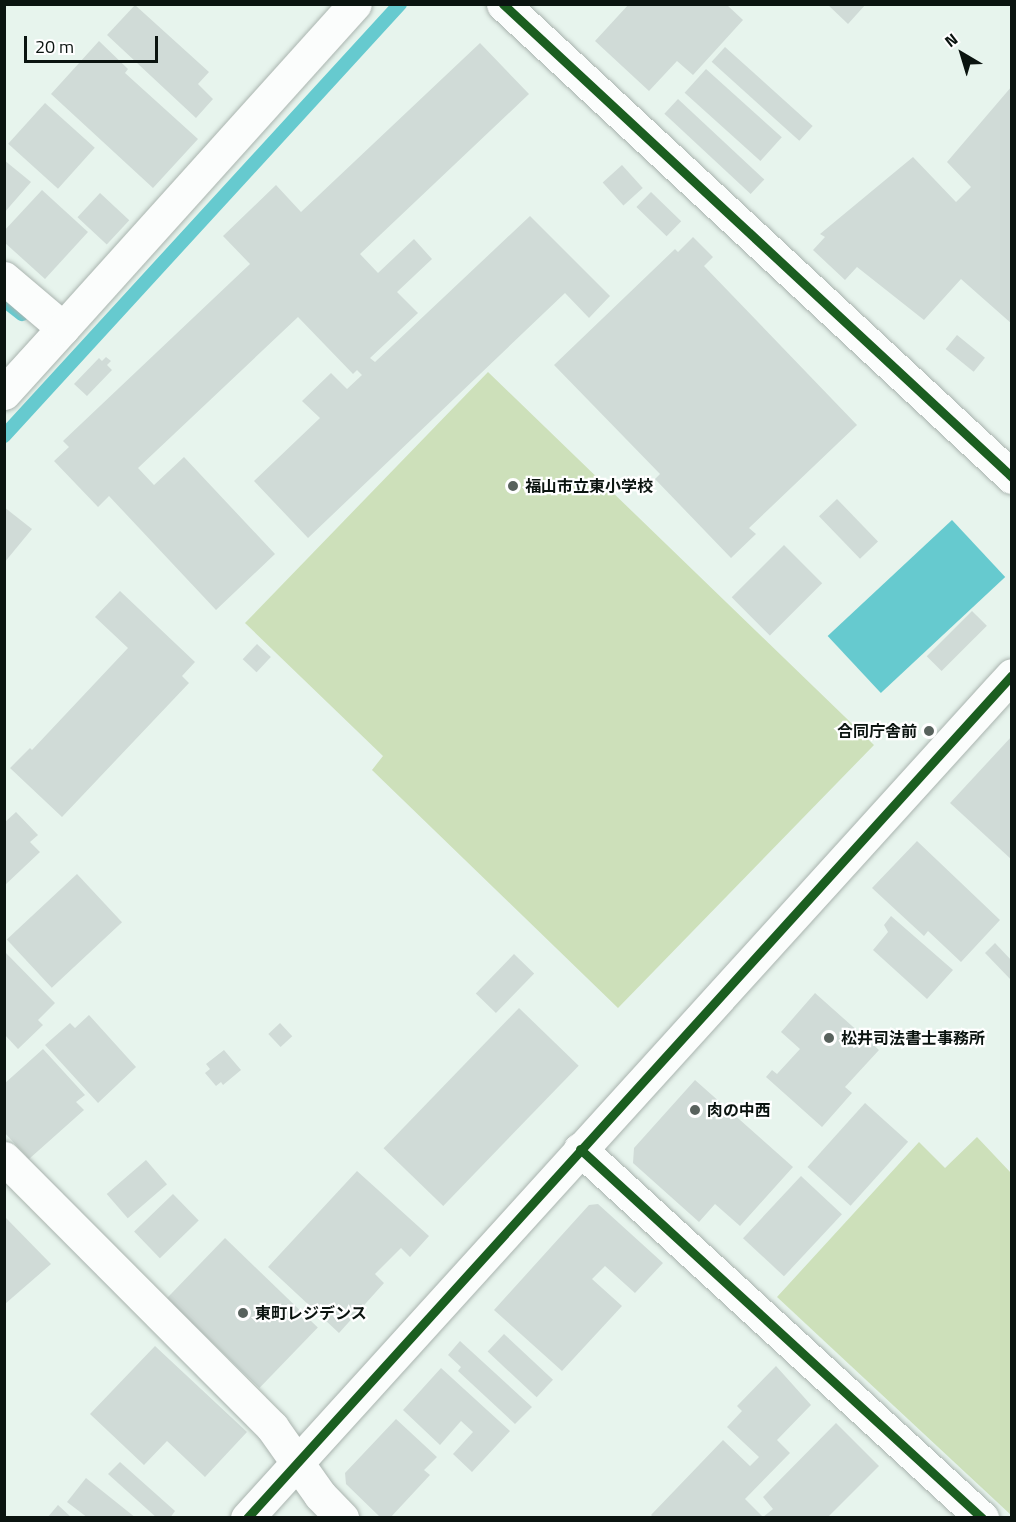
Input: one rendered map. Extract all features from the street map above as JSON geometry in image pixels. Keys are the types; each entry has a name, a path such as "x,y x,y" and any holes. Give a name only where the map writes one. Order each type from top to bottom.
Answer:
{"street":[{"path":"4,393 355,4"},
{"path":"503,4 1011,477"},
{"path":"4,278 63,328"},
{"path":"247,1518 1011,675"},
{"path":"580,1149 982,1518"},
{"path":"4,1158 272,1427 320,1495 342,1518"}],"green space":[{"path":"488,372 874,745 618,1008 372,770 383,756 245,623"},
{"path":"977,1137 1011,1173 1011,1515 777,1297 919,1142 945,1168"}],"water":[{"path":"952,520 1005,577 881,693 828,636"}],"building":[{"path":"629,4 726,4 743,20 693,75 677,61 649,91 595,41"},
{"path":"827,4 866,4 848,24"},
{"path":"135,5 209,72 198,84 213,99 196,118 107,35"},
{"path":"99,41 128,69 125,73 198,139 153,188 51,94"},
{"path":"480,43 529,94 360,254 378,273 414,239 432,259 397,292 418,313 370,358 375,362 530,216 610,296 589,318 565,293 308,538 254,481 320,418 302,401 331,373 347,389 362,375 357,370 353,374 298,317 138,468 154,485 184,457 275,554 216,610 109,496 98,507 54,461 69,447 63,441 250,264 223,236 276,185 301,212"},
{"path":"725,47 813,126 799,141 712,62"},
{"path":"706,69 782,137 760,161 685,93"},
{"path":"1012,86 1012,324 961,279 924,320 857,267 845,280 813,250 825,237 820,234 913,157 956,202 971,187 947,162"},
{"path":"678,99 764,179 751,194 664,114"},
{"path":"45,103 95,148 58,189 8,144"},
{"path":"4,160 31,182 4,213"},
{"path":"622,165 643,188 623,205 603,182"},
{"path":"42,190 88,232 45,279 4,242 4,231"},
{"path":"651,192 681,221 667,236 636,207"},
{"path":"100,193 129,220 107,244 77,217"},
{"path":"693,237 713,257 704,266 857,425 749,528 756,534 731,558 655,479 660,474 554,365 675,249 678,252"},
{"path":"957,335 985,358 974,372 946,349"},
{"path":"106,357 111,361 107,365 112,370 87,396 74,384 99,358 102,361"},
{"path":"837,499 878,541 860,559 819,516"},
{"path":"4,507 32,529 4,563"},
{"path":"784,545 822,583 770,636 732,597"},
{"path":"120,591 195,662 182,676 189,683 62,817 10,768 30,748 32,750 128,648 95,617"},
{"path":"972,611 987,626 942,671 927,656"},
{"path":"257,644 271,657 257,672 243,659"},
{"path":"1012,736 1012,860 950,803"},
{"path":"16,812 38,835 30,842 40,852 4,886 4,823"},
{"path":"917,841 1000,920 961,962 928,931 924,936 872,888"},
{"path":"77,874 122,922 52,988 7,939"},
{"path":"891,916 953,970 927,999 873,950 888,932 884,925"},
{"path":"995,943 1012,961 1012,981 985,953"},
{"path":"4,951 55,1003 38,1020 43,1025 18,1049 4,1034"},
{"path":"514,954 534,973 496,1013 476,994"},
{"path":"815,993 879,1050 845,1087 852,1093 822,1127 766,1077 772,1070 777,1074 800,1049 781,1032"},
{"path":"519,1008 579,1066 443,1206 384,1148"},
{"path":"89,1015 136,1067 98,1103 45,1045 70,1023 75,1028"},
{"path":"280,1023 292,1036 281,1047 268,1034"},
{"path":"43,1049 85,1095 76,1102 84,1110 29,1159 4,1132 4,1084"},
{"path":"224,1050 241,1070 223,1085 221,1082 216,1086 205,1073 210,1069 206,1064"},
{"path":"695,1080 793,1167 740,1226 715,1204 699,1222 633,1163 634,1148"},
{"path":"865,1103 908,1142 851,1206 807,1167"},
{"path":"146,1160 167,1184 128,1218 107,1194"},
{"path":"357,1171 429,1236 410,1257 401,1248 375,1274 384,1283 339,1333 268,1267"},
{"path":"801,1176 842,1214 784,1276 743,1238"},
{"path":"173,1194 199,1221 160,1258 134,1232"},
{"path":"598,1204 663,1263 635,1293 605,1266 592,1279 622,1306 562,1371 494,1310 589,1205"},
{"path":"5,1217 51,1264 5,1304"},
{"name":"東町レジデンス","path":"225,1238 318,1328 259,1388 167,1298"},
{"path":"504,1334 553,1380 537,1397 488,1352"},
{"path":"460,1341 532,1407 515,1424 458,1371 461,1367 448,1355"},
{"path":"155,1346 247,1432 205,1477 167,1441 144,1465 90,1414"},
{"path":"776,1366 811,1405 777,1440 790,1453 745,1499 763,1517 773,1509 763,1497 836,1423 879,1466 827,1518 654,1518 651,1515 723,1440 750,1466 759,1457 727,1427 742,1411 737,1406"},
{"path":"441,1368 510,1431 472,1472 453,1454 473,1432 461,1421 440,1445 403,1410"},
{"path":"396,1419 437,1457 424,1470 430,1475 390,1518 381,1518 346,1484 345,1473"},
{"path":"120,1462 175,1511 170,1518 157,1518 108,1474"},
{"path":"86,1478 136,1518 88,1518 67,1502"},
{"path":"58,1505 72,1518 47,1518"}],"waterway":[{"path":"4,436 400,4"},
{"path":"4,300 22,314"}],"cycle path":[{"path":"503,4 1012,477"},
{"path":"247,1518 1012,675"},
{"path":"580,1149 982,1518"}],"place":[{"name":"福山市立東小学校","path":"513,486"},
{"name":"合同庁舎前","path":"929,731"},
{"name":"松井司法書士事務所","path":"829,1038"},
{"name":"肉の中西","path":"695,1110"},
{"name":"東町レジデンス","path":"243,1313"}]}
